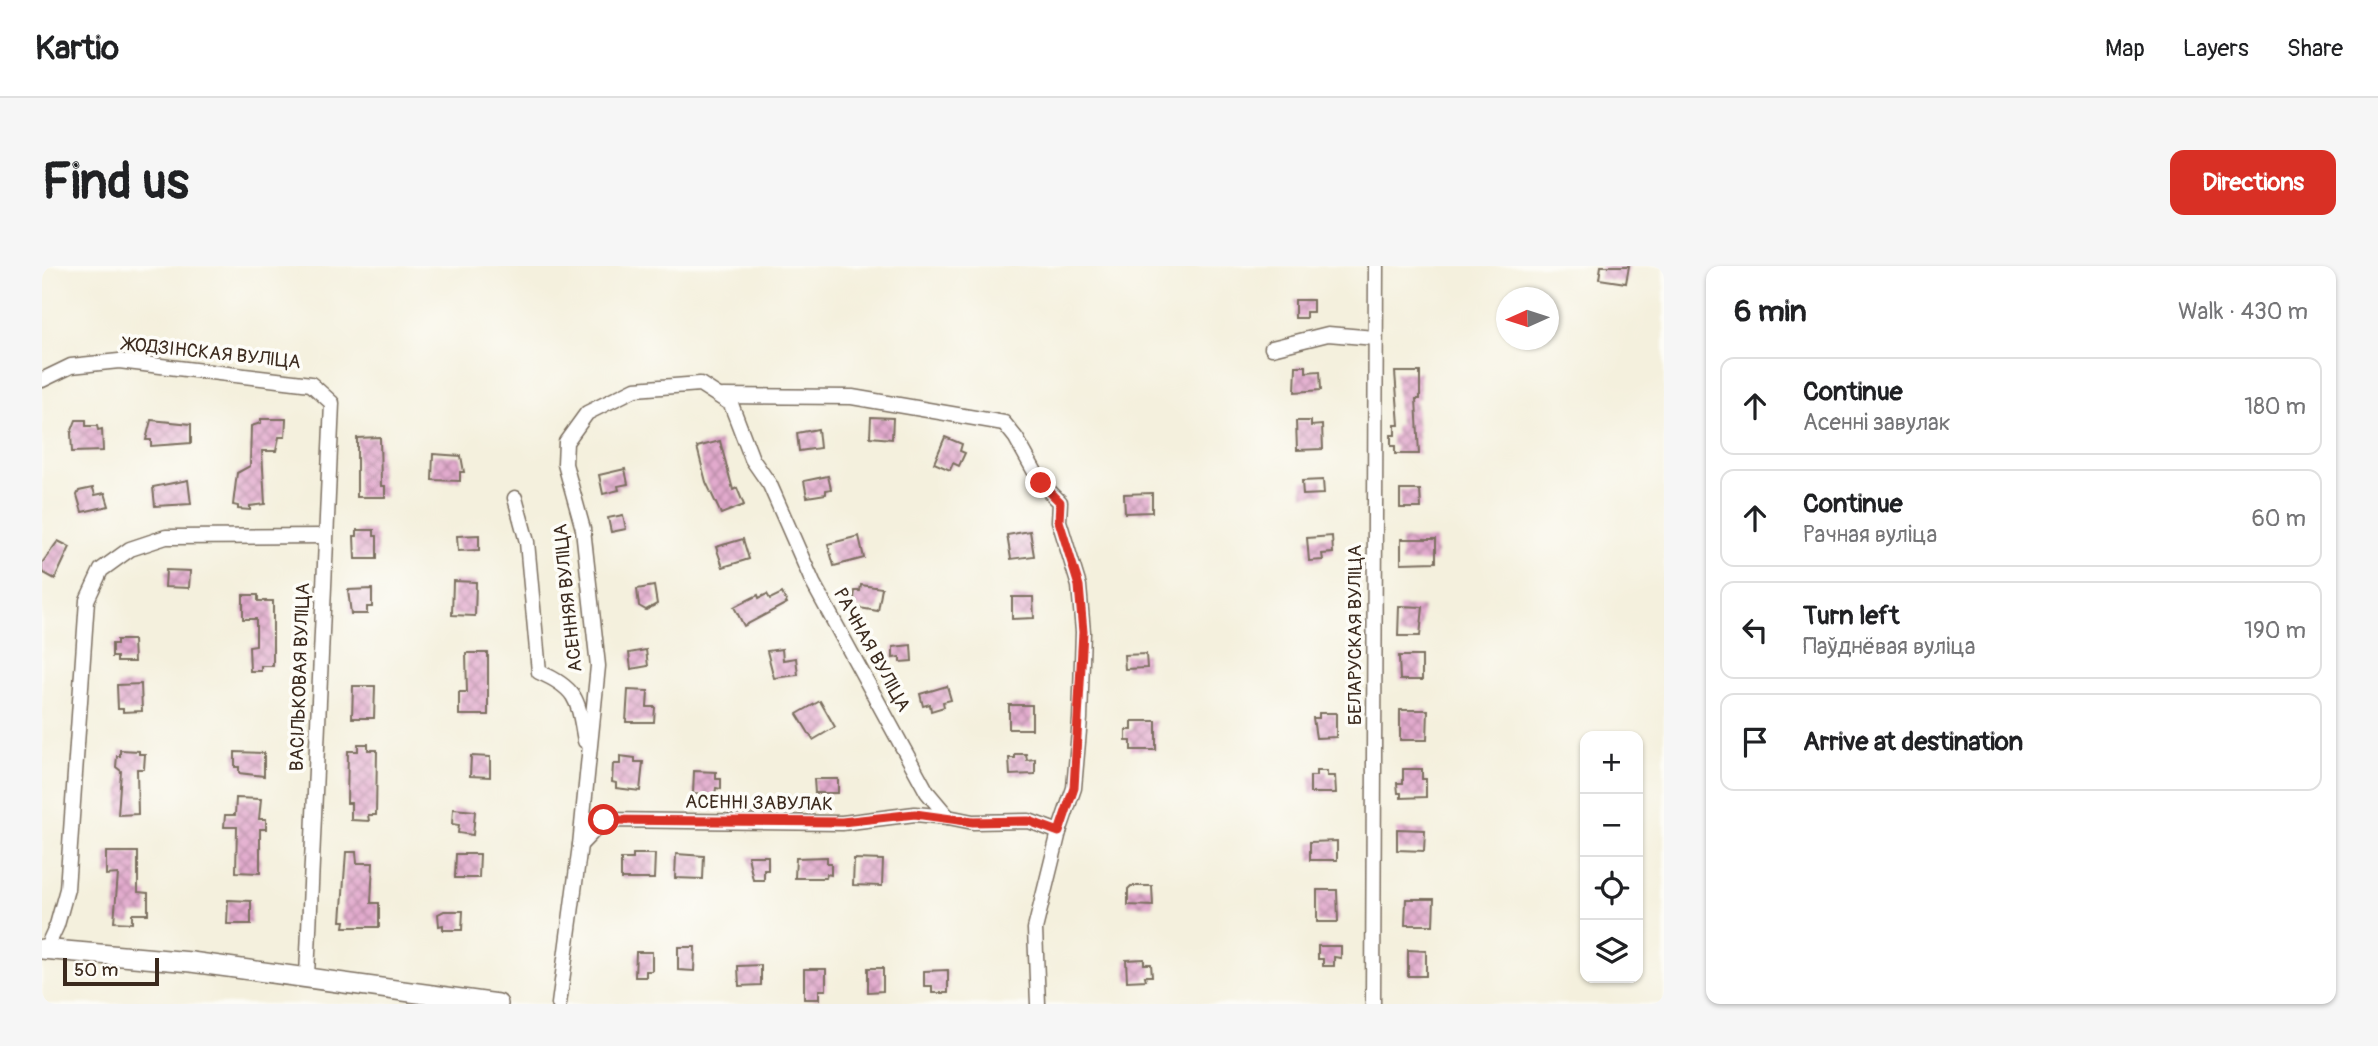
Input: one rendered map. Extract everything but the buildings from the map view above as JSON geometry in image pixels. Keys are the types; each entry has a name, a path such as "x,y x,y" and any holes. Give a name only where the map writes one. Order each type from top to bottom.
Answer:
{"street":[{"name":"БЕЛАРУСКАЯ ВУЛІЦА","path":"1373,1004 1369,338 1376,266"},
{"path":"1272,348 1328,334 1369,338"},
{"name":"ЖОДЗІНСКАЯ ВУЛІЦА","path":"42,380 71,366 119,360 311,384 332,403"},
{"name":"АСЕННЯЯ ВУЛІЦА","path":"559,1004 580,845 598,666 583,528 565,464 566,442 586,413 635,389 700,384 723,396"},
{"path":"723,396 852,397 1004,423 1016,438 1041,483 1060,502 1059,521 1079,586 1083,632 1080,719 1074,788 1059,832 1035,929 1038,1004"},
{"name":"РАЧНАЯ ВУЛІЦА","path":"723,396 731,404 752,459 770,485 813,583 927,792 948,817"},
{"name":"ВАСІЛЬКОВАЯ ВУЛІЦА","path":"307,976 332,403"},
{"name":"АСЕННЯЯ ВУЛІЦА","path":"515,498 527,542 539,672 562,682 578,699 587,756"},
{"path":"325,536 166,537 130,549 101,570 87,600 67,889 57,925 44,949 191,961 498,1004"},
{"name":"АСЕННІ ЗАВУЛАК","path":"580,845 604,820 842,822 915,814 948,817"},
{"path":"948,817 973,822 1029,821 1059,832"}],"route":[{"path":"604,820 842,822 915,814 973,822 1029,821 1059,832 1074,788 1083,632 1079,586 1059,521 1060,502 1054,493 1041,483"}]}
